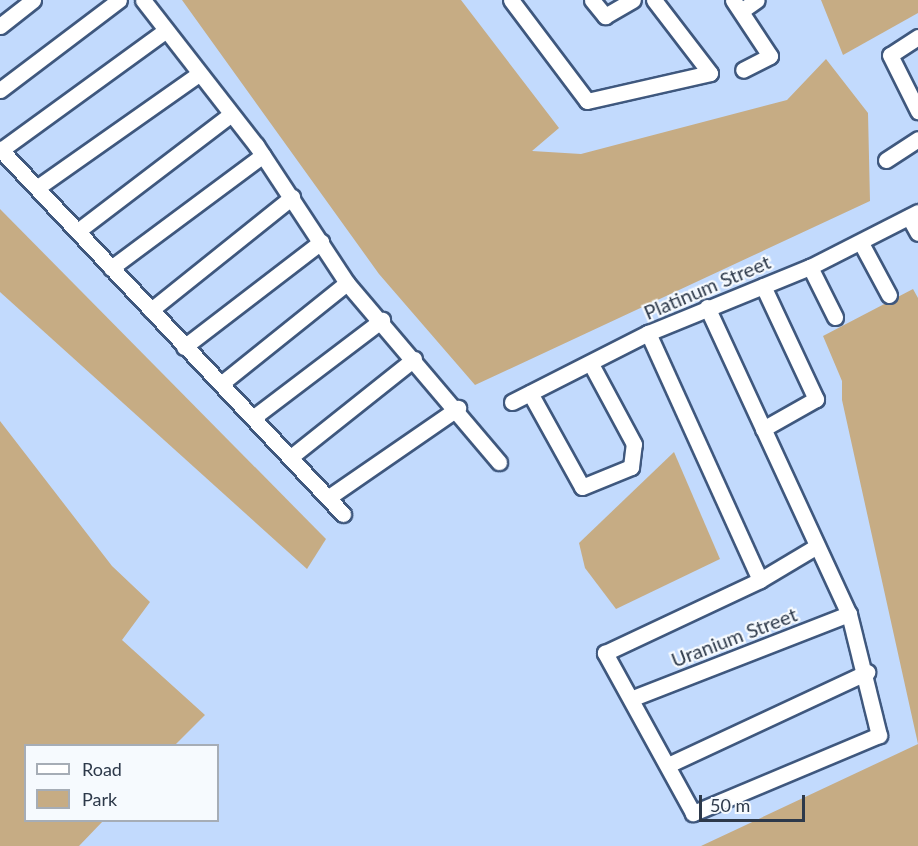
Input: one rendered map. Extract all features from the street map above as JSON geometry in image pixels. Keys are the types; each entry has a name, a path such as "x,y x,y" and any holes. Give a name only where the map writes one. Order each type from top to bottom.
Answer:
{"street":[{"path":"0,26 33,0"},
{"path":"0,90 119,0"},
{"path":"143,0 262,155 347,283 458,408 500,462"},
{"path":"512,0 587,101 710,73 654,0"},
{"path":"592,0 605,16 633,0"},
{"path":"744,70 770,56 737,6 757,0"},
{"path":"166,30 1,149 79,230 184,347 222,382 292,456 343,514"},
{"path":"918,37 890,55 918,111"},
{"path":"38,187 199,74"},
{"path":"79,230 231,114"},
{"path":"886,160 918,139"},
{"path":"111,268 262,155"},
{"path":"151,310 292,197"},
{"path":"913,215 918,233"},
{"name":"Platinum Street","path":"512,402 592,366 648,333 707,307 810,267 913,215"},
{"path":"184,347 321,242"},
{"path":"861,243 889,296"},
{"path":"810,267 835,317"},
{"path":"222,382 347,283"},
{"path":"763,286 816,399 763,429"},
{"path":"707,307 849,614 867,672 879,735 693,813 633,698 605,653 759,580 817,546"},
{"path":"254,417 382,320"},
{"path":"648,333 759,580"},
{"path":"292,456 414,359"},
{"path":"530,393 582,487 631,467 634,444 592,366"},
{"path":"329,497 458,408"},
{"name":"Uranium Street","path":"633,698 849,614"},
{"path":"668,765 867,672"}],"green space":[{"path":"182,0 461,0 559,128 532,151 581,154 787,100 826,59 868,113 870,201 475,385 379,274"},
{"path":"821,0 918,0 918,13 843,55"},
{"path":"0,209 326,539 307,569 0,292"},
{"path":"913,289 918,298 918,744 842,400 842,381 823,336"},
{"path":"0,421 112,566 150,602 122,640 205,715 176,744 24,744 24,822 102,822 79,846 0,846"},
{"path":"674,452 720,559 616,609 585,568 579,543"},
{"path":"918,744 918,846 701,846"}]}
